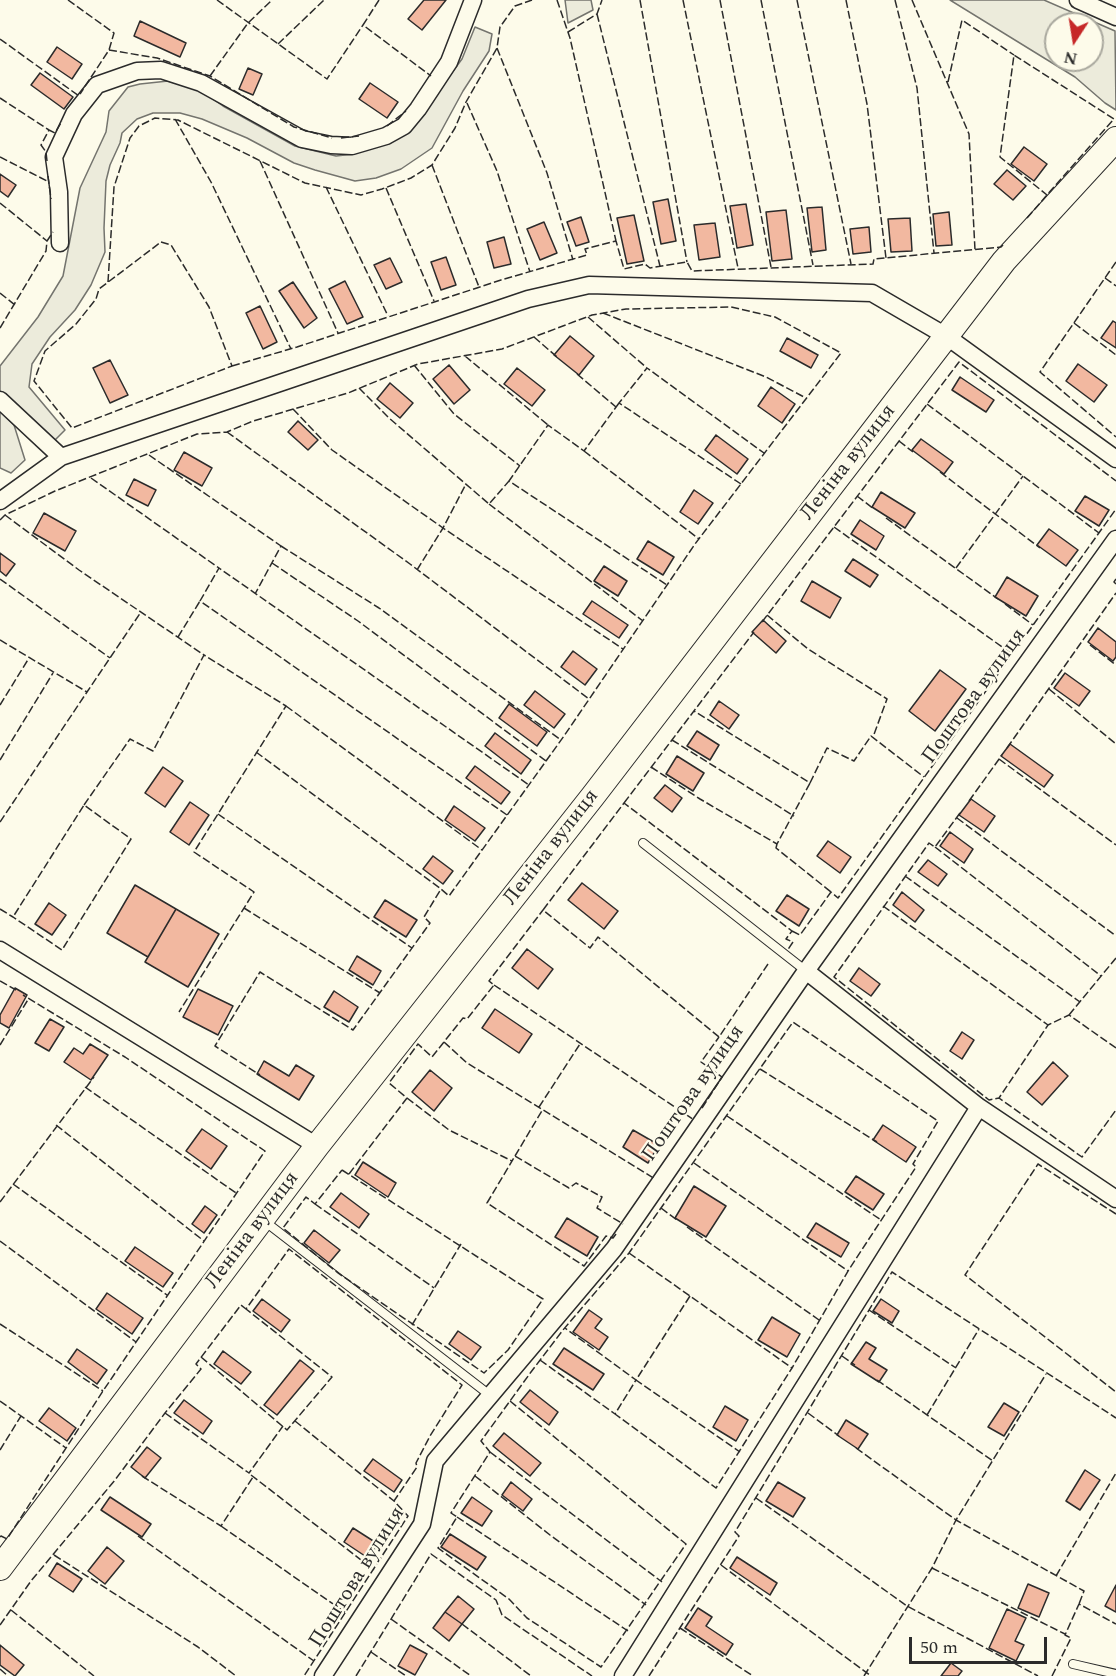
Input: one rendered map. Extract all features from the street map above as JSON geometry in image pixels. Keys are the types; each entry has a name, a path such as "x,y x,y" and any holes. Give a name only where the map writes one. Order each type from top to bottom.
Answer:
{"street":[{"path":"60,243 59,192 54,157 74,114 97,85 137,71 161,70 201,83 302,139 331,146 352,146 386,136 404,126 449,62 473,0"},
{"path":"1078,0 1116,17"},
{"name":"Леніна вулиця","path":"0,1568 317,1146 593,796 1004,261 1116,139"},
{"path":"0,501 61,457 528,299 589,285 872,293 946,336 1116,459"},
{"path":"0,400 61,457"},
{"name":"Поштова вулиця","path":"323,1676 422,1524 435,1461 614,1249 806,971 1116,539"},
{"path":"0,950 317,1146"},
{"path":"806,971 979,1107 1116,1199"},
{"path":"623,1676 979,1107"}],"lane":[{"path":"643,843 806,971"},
{"path":"262,1220 491,1396"},
{"path":"1073,1664 1116,1674"}],"shaded area":[{"path":"565,0 591,0 593,10 568,23"},
{"path":"950,0 1044,0 1071,12 1044,12 1044,58"},
{"path":"1104,26 1115,31 1116,110 1067,72 1104,72"},
{"path":"475,27 492,34 489,51 463,91 432,148 401,169 376,178 355,181 315,170 294,163 247,138 202,119 180,113 153,113 137,119 122,133 110,165 106,181 105,252 91,285 75,310 50,337 32,364 29,387 65,430 53,442 0,393 0,366 38,317 63,276 80,188 106,132 109,111 128,87 168,81 200,90 223,106 295,146 336,156 354,154 436,94 462,59"},
{"path":"0,411 14,425 25,460 11,473 0,468"}],"building":[{"path":"424,0 446,0 422,30 408,19"},
{"path":"140,21 186,43 180,57 134,36"},
{"path":"57,47 82,64 72,79 47,62"},
{"path":"248,68 262,74 253,95 239,89"},
{"path":"40,73 73,97 64,109 31,85"},
{"path":"370,83 398,102 387,118 359,99"},
{"path":"1024,147 1047,164 1034,181 1011,164"},
{"path":"1007,170 1026,186 1013,200 994,184"},
{"path":"0,174 16,185 8,197 0,191"},
{"path":"668,199 676,241 661,244 653,202"},
{"path":"746,204 753,245 737,248 730,206"},
{"path":"822,207 826,250 812,252 807,208"},
{"path":"786,210 792,259 772,261 766,212"},
{"path":"949,212 952,245 936,246 933,214"},
{"path":"634,215 644,261 627,264 617,218"},
{"path":"581,217 589,242 576,246 567,222"},
{"path":"910,218 912,251 891,252 888,219"},
{"path":"544,222 557,253 540,260 527,229"},
{"path":"715,223 720,257 699,260 694,225"},
{"path":"869,227 871,252 853,254 850,229"},
{"path":"504,237 511,264 494,268 487,242"},
{"path":"446,257 456,285 441,290 431,262"},
{"path":"390,258 402,282 386,289 374,265"},
{"path":"345,281 363,317 347,324 329,289"},
{"path":"293,282 317,318 304,328 279,291"},
{"path":"260,306 277,342 263,349 246,313"},
{"path":"1113,321 1116,323 1116,348 1101,338"},
{"path":"570,336 594,356 579,375 554,355"},
{"path":"787,338 818,355 811,368 780,351"},
{"path":"110,360 128,395 110,403 93,368"},
{"path":"1078,364 1107,385 1094,402 1066,381"},
{"path":"449,365 470,390 454,404 433,379"},
{"path":"517,368 545,390 532,406 504,384"},
{"path":"960,377 994,400 986,412 952,390"},
{"path":"390,383 413,403 400,418 377,399"},
{"path":"771,387 795,404 782,423 758,406"},
{"path":"298,421 318,440 308,450 288,432"},
{"path":"716,435 748,459 737,474 705,450"},
{"path":"921,439 953,462 944,474 912,450"},
{"path":"184,452 212,468 202,486 174,470"},
{"path":"134,479 156,490 148,506 126,495"},
{"path":"694,490 713,503 698,524 680,512"},
{"path":"881,492 915,513 905,528 872,507"},
{"path":"1085,496 1109,510 1099,526 1075,511"},
{"path":"44,513 76,531 65,551 33,533"},
{"path":"860,520 884,536 876,550 851,534"},
{"path":"1049,529 1078,550 1066,566 1037,545"},
{"path":"648,541 674,557 663,575 637,559"},
{"path":"0,553 15,564 6,576 0,571"},
{"path":"853,559 878,575 870,587 845,571"},
{"path":"604,566 627,581 618,596 594,581"},
{"path":"1007,577 1038,596 1026,616 995,597"},
{"path":"812,581 841,598 830,618 801,601"},
{"path":"592,601 628,625 619,638 583,614"},
{"path":"763,620 786,641 776,653 752,632"},
{"path":"1098,628 1116,642 1116,657 1113,661 1088,642"},
{"path":"573,651 597,669 585,685 561,667"},
{"path":"940,670 966,689 935,731 909,711"},
{"path":"1065,673 1090,691 1079,706 1054,688"},
{"path":"535,691 565,714 554,728 524,705"},
{"path":"719,701 739,715 729,729 710,715"},
{"path":"509,704 547,732 537,746 499,718"},
{"path":"697,731 719,745 710,760 687,746"},
{"path":"495,733 531,760 521,774 485,746"},
{"path":"1010,744 1053,775 1044,787 1001,756"},
{"path":"677,756 704,773 693,791 666,774"},
{"path":"475,766 510,792 501,804 466,778"},
{"path":"163,767 183,781 165,807 145,793"},
{"path":"665,785 682,798 672,812 654,798"},
{"path":"971,799 995,816 984,832 959,815"},
{"path":"190,802 209,815 189,845 170,832"},
{"path":"454,806 485,828 475,841 445,820"},
{"path":"950,832 973,849 964,863 940,846"},
{"path":"828,841 851,857 840,873 817,856"},
{"path":"433,856 453,871 443,884 423,869"},
{"path":"928,860 947,874 938,886 918,872"},
{"path":"582,883 618,911 604,929 568,900"},
{"path":"135,885 176,909 148,957 107,933"},
{"path":"902,892 924,910 915,922 893,905"},
{"path":"787,895 809,909 799,926 776,911"},
{"path":"385,900 417,920 406,937 374,917"},
{"path":"49,903 66,915 52,935 35,924"},
{"path":"176,909 219,934 188,987 145,962"},
{"path":"527,949 553,969 538,989 512,968"},
{"path":"357,956 381,971 373,985 349,970"},
{"path":"859,968 880,984 871,996 850,981"},
{"path":"15,988 27,995 9,1028 0,1023 0,1015"},
{"path":"198,989 233,1006 218,1035 183,1017"},
{"path":"334,991 358,1007 349,1022 324,1007"},
{"path":"495,1009 532,1034 519,1053 482,1028"},
{"path":"50,1019 64,1027 49,1051 35,1043"},
{"path":"962,1032 974,1040 962,1059 950,1051"},
{"path":"90,1044 108,1055 91,1080 64,1062 74,1048 83,1054"},
{"path":"264,1061 289,1076 296,1065 314,1076 299,1100 257,1074"},
{"path":"1053,1062 1068,1076 1042,1105 1027,1092"},
{"path":"430,1070 452,1088 434,1111 412,1092"},
{"path":"883,1125 916,1147 906,1162 873,1140"},
{"path":"202,1129 227,1146 211,1169 186,1151"},
{"path":"633,1130 659,1145 648,1163 623,1147"},
{"path":"363,1162 396,1183 388,1197 355,1175"},
{"path":"856,1176 884,1194 873,1210 845,1192"},
{"path":"694,1186 726,1206 706,1237 675,1218"},
{"path":"341,1193 369,1214 359,1228 330,1207"},
{"path":"205,1206 217,1215 204,1233 192,1224"},
{"path":"567,1218 598,1237 587,1256 555,1237"},
{"path":"816,1223 849,1243 841,1257 807,1237"},
{"path":"314,1230 340,1250 329,1263 304,1243"},
{"path":"135,1247 173,1273 163,1287 125,1261"},
{"path":"107,1293 143,1318 132,1334 96,1309"},
{"path":"262,1299 290,1320 281,1332 253,1311"},
{"path":"881,1299 899,1311 892,1323 873,1311"},
{"path":"589,1310 602,1319 595,1328 608,1337 599,1350 573,1332"},
{"path":"772,1317 800,1334 787,1357 758,1340"},
{"path":"458,1331 481,1347 471,1360 449,1344"},
{"path":"866,1342 876,1348 869,1359 887,1370 879,1382 851,1364"},
{"path":"564,1348 604,1374 593,1390 553,1364"},
{"path":"77,1349 107,1370 97,1384 68,1362"},
{"path":"223,1351 251,1372 241,1384 214,1364"},
{"path":"300,1360 314,1371 277,1415 264,1405"},
{"path":"530,1390 558,1412 549,1425 520,1402"},
{"path":"184,1400 212,1421 203,1434 174,1413"},
{"path":"1004,1403 1019,1412 1004,1436 988,1427"},
{"path":"725,1406 748,1420 736,1441 713,1427"},
{"path":"49,1408 76,1428 67,1441 39,1421"},
{"path":"846,1420 868,1434 858,1449 837,1435"},
{"path":"504,1433 541,1463 530,1476 493,1446"},
{"path":"147,1447 161,1458 145,1478 131,1467"},
{"path":"373,1459 402,1480 394,1492 364,1471"},
{"path":"1085,1470 1100,1480 1080,1510 1066,1501"},
{"path":"511,1482 532,1499 523,1511 502,1495"},
{"path":"778,1482 805,1498 793,1517 766,1501"},
{"path":"110,1497 151,1524 142,1537 101,1510"},
{"path":"472,1497 492,1511 482,1526 461,1513"},
{"path":"353,1528 378,1544 368,1558 344,1542"},
{"path":"450,1534 486,1557 477,1570 441,1547"},
{"path":"107,1547 124,1561 105,1584 88,1571"},
{"path":"737,1557 777,1583 770,1595 730,1568"},
{"path":"57,1563 82,1579 73,1592 49,1576"},
{"path":"1028,1584 1049,1593 1039,1617 1018,1608"},
{"path":"1116,1585 1116,1612 1105,1606"},
{"path":"458,1596 474,1609 462,1624 445,1612"},
{"path":"698,1608 712,1617 706,1626 733,1644 726,1655 685,1628"},
{"path":"1007,1609 1026,1618 1015,1641 1024,1645 1016,1661 989,1648"},
{"path":"445,1612 462,1624 449,1641 433,1628"},
{"path":"0,1645 24,1665 15,1676 0,1665"},
{"path":"410,1645 427,1654 415,1675 398,1666"},
{"path":"951,1663 962,1671 958,1676 941,1676"}],"fence":[{"path":"68,0 114,33 109,50 80,94"},
{"path":"217,0 327,79 363,25"},
{"path":"210,76 248,23 272,0"},
{"path":"278,44 324,0"},
{"path":"379,0 363,25 431,76"},
{"path":"108,282 114,187 130,138 139,126 155,118 178,120 305,183 361,195 382,189 411,178 432,165 455,128 466,102 497,48 500,27 515,6 532,0"},
{"path":"557,0 570,38 616,241"},
{"path":"568,32 597,14 602,0"},
{"path":"640,0 687,262"},
{"path":"683,0 738,268"},
{"path":"720,0 771,267"},
{"path":"761,0 813,265"},
{"path":"797,0 851,264"},
{"path":"846,0 867,104 886,258"},
{"path":"895,0 917,88 934,253"},
{"path":"912,0 969,134 975,250"},
{"path":"597,14 660,266"},
{"path":"948,82 962,20 1014,55"},
{"path":"0,39 79,96"},
{"path":"497,48 547,173 573,260"},
{"path":"109,50 157,58 210,76 294,127 332,138"},
{"path":"1027,218 1114,119 1014,55 1000,157 1047,195"},
{"path":"0,98 49,130"},
{"path":"467,103 497,171 530,272"},
{"path":"387,126 406,111"},
{"path":"175,119 211,182 291,349"},
{"path":"47,161 46,152 41,145 49,130 55,133 62,121"},
{"path":"341,138 359,136"},
{"path":"0,157 49,182"},
{"path":"260,161 338,333"},
{"path":"432,165 479,287"},
{"path":"48,176 51,199"},
{"path":"326,187 388,316"},
{"path":"386,188 434,301"},
{"path":"0,203 47,241"},
{"path":"0,328 46,251 47,241 53,232"},
{"path":"232,366 501,280 587,255 585,249 616,241 624,269 645,264 650,268 687,262 692,271 873,264 874,259 1003,245"},
{"path":"161,242 171,245 209,307 232,366 72,428 34,381 45,351 76,324 96,299 99,289 161,242"},
{"path":"1116,262 1040,372 1116,437"},
{"path":"1105,278 1116,286"},
{"path":"0,293 15,305"},
{"path":"0,520 5,515 55,491 197,434 227,432 253,421 348,393 418,364 502,349 592,315 626,309 731,307 775,317 841,353 695,544 564,736 449,896 441,889 424,917 430,923 353,1030 260,972 215,1046 260,1075"},
{"path":"603,313 766,377 806,398"},
{"path":"588,317 647,368"},
{"path":"1074,323 1116,355"},
{"path":"534,337 557,357"},
{"path":"465,356 548,425"},
{"path":"762,622 959,362 1116,481"},
{"path":"414,365 454,414 520,466"},
{"path":"741,484 619,403 647,368 764,453"},
{"path":"577,374 616,407"},
{"path":"359,388 389,418 489,504 509,481"},
{"path":"619,403 584,451 548,425 509,481 667,585"},
{"path":"927,404 1099,533"},
{"path":"293,409 332,450 623,649"},
{"path":"227,432 410,564 589,699"},
{"path":"899,441 913,452"},
{"path":"584,451 699,539"},
{"path":"149,455 281,546 255,594"},
{"path":"940,472 1040,548"},
{"path":"956,568 1023,476"},
{"path":"91,478 219,568"},
{"path":"417,570 466,484"},
{"path":"857,496 874,509"},
{"path":"489,504 643,621"},
{"path":"792,931 800,935 831,892 838,898 1116,509"},
{"path":"5,515 79,570 204,655"},
{"path":"886,518 998,599"},
{"path":"834,527 1012,654"},
{"path":"281,546 379,608 561,740"},
{"path":"272,563 358,621 546,761"},
{"path":"507,815 200,601 219,568 529,785"},
{"path":"0,579 110,658"},
{"path":"1116,579 1114,582 1116,584"},
{"path":"1007,748 1116,593"},
{"path":"178,637 200,601"},
{"path":"1005,604 1033,625"},
{"path":"0,640 87,692 141,612"},
{"path":"767,615 808,649 887,699 873,737"},
{"path":"624,803 754,632"},
{"path":"1090,645 1116,665"},
{"path":"84,805 130,739 153,751 204,655 286,706 194,852 254,892 179,1012"},
{"path":"0,705 29,658"},
{"path":"0,760 53,673"},
{"path":"1049,689 1116,744"},
{"path":"0,822 87,692"},
{"path":"286,706 482,850"},
{"path":"651,767 777,844 810,783 694,711"},
{"path":"810,783 827,748 854,761 871,736 924,777"},
{"path":"672,740 794,816"},
{"path":"256,752 441,889"},
{"path":"969,801 1002,755"},
{"path":"999,759 1116,845"},
{"path":"768,964 719,1037 598,937 590,948 543,910 624,803 792,931 786,939 793,942 787,951"},
{"path":"0,909 62,950 131,839 84,805 13,917"},
{"path":"960,813 935,847 929,843 834,977 989,1100 999,1098"},
{"path":"218,814 412,948"},
{"path":"957,818 1116,936"},
{"path":"777,844 776,848 831,892"},
{"path":"935,847 1101,976"},
{"path":"905,876 1080,1002"},
{"path":"883,906 1048,1025"},
{"path":"244,908 380,993"},
{"path":"349,1174 407,1098 389,1083 418,1044 432,1057 463,1018 467,1019 494,985 489,981 543,910"},
{"path":"1069,1015 1116,958"},
{"path":"0,981 16,990"},
{"path":"494,985 694,1120"},
{"path":"0,1537 7,1539 103,1391 265,1151 125,1057 23,995"},
{"path":"0,1045 29,998"},
{"path":"1116,1048 1069,1015 1048,1025 999,1098 1082,1157 1116,1110"},
{"path":"510,1401 686,1544 601,1667 527,1618 509,1599 438,1548 457,1517 451,1513 490,1452 481,1441 531,1372 563,1330 629,1253 793,1022 938,1121 913,1164 916,1167 848,1271 792,1368 716,1488 615,1414 636,1380 565,1328"},
{"path":"702,1108 722,1077 701,1062 719,1037"},
{"path":"444,1042 467,1063 655,1179"},
{"path":"539,1107 580,1044"},
{"path":"760,1069 877,1142"},
{"path":"0,1202 94,1077"},
{"path":"85,1087 236,1193"},
{"path":"407,1098 449,1130 512,1161"},
{"path":"515,1156 543,1109"},
{"path":"727,1116 881,1220"},
{"path":"56,1125 204,1241"},
{"path":"616,1234 613,1238 606,1236 584,1266 487,1203 515,1156 569,1188 576,1183 602,1197 597,1208 623,1224"},
{"path":"694,1163 848,1271"},
{"path":"1116,1214 1038,1164 965,1275 1116,1392"},
{"path":"342,1170 543,1299 508,1350 484,1373 338,1273 283,1228 306,1197 315,1204 342,1170"},
{"path":"13,1184 167,1295"},
{"path":"315,1204 434,1288"},
{"path":"661,1208 677,1220"},
{"path":"687,1227 819,1320"},
{"path":"0,1241 136,1342"},
{"path":"412,1325 461,1244"},
{"path":"0,1625 31,1581 115,1480 201,1369 196,1364 241,1305 246,1309 289,1249 462,1385 430,1436 416,1463 417,1467 394,1501 408,1516 304,1676"},
{"path":"629,1253 792,1368"},
{"path":"649,1676 739,1536 735,1532 892,1272 1116,1418"},
{"path":"690,1296 636,1380 740,1452"},
{"path":"201,1357 287,1430 332,1377 246,1309"},
{"path":"869,1310 956,1368"},
{"path":"0,1324 103,1391"},
{"path":"927,1415 979,1329"},
{"path":"842,1356 855,1365"},
{"path":"540,1360 615,1414"},
{"path":"864,1676 932,1568 956,1520 1046,1374"},
{"path":"877,1380 993,1461"},
{"path":"0,1401 66,1448"},
{"path":"165,1413 249,1473 283,1426"},
{"path":"808,1413 839,1436"},
{"path":"0,1450 21,1416"},
{"path":"295,1421 394,1501"},
{"path":"856,1448 956,1520 1084,1591 1079,1604"},
{"path":"490,1452 662,1582"},
{"path":"1056,1576 1116,1473"},
{"path":"251,1475 374,1570"},
{"path":"142,1476 221,1526 253,1477"},
{"path":"475,1476 550,1535 646,1605"},
{"path":"756,1498 907,1606 1038,1676"},
{"path":"457,1517 628,1631"},
{"path":"221,1526 346,1613"},
{"path":"138,1536 314,1661"},
{"path":"356,1676 431,1554 496,1600 502,1615 592,1676"},
{"path":"54,1555 198,1647 236,1676"},
{"path":"721,1565 871,1676"},
{"path":"932,1568 1065,1634"},
{"path":"1052,1676 1071,1638 1065,1635 1079,1604 1116,1624"},
{"path":"11,1610 94,1676"},
{"path":"391,1619 471,1676"},
{"path":"462,1624 531,1676"},
{"path":"680,1628 753,1676"},
{"path":"371,1652 406,1676"},
{"path":"0,1669 8,1676"}]}
